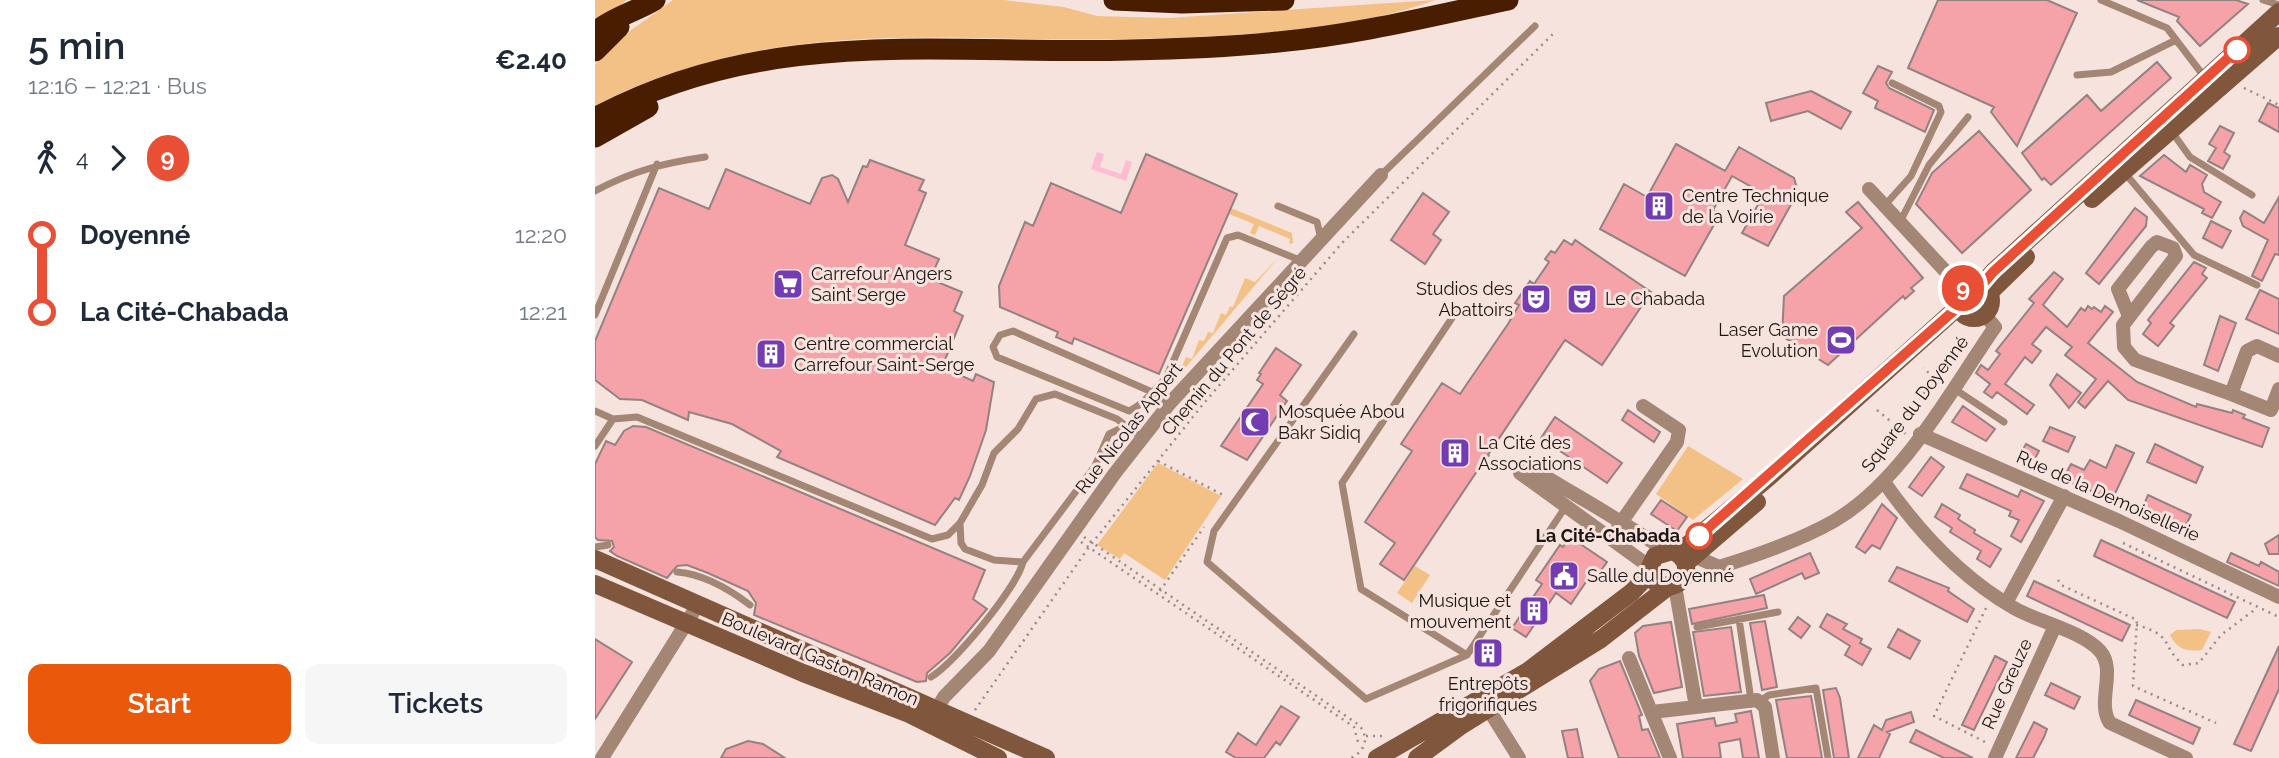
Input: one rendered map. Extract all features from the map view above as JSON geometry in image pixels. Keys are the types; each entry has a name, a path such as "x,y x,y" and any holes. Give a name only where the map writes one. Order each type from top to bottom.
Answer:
{"highway":[{"path":"595,32 608,21 633,13 655,0"},
{"path":"1114,0 1182,3 1284,0"},
{"path":"595,118 673,84 787,56 839,50 965,47 1127,50 1280,42 1508,0"},
{"path":"595,51 633,13"},
{"path":"595,137 652,105 707,84 728,69"}],"main road":[{"path":"1985,290 1969,285 1962,289 1957,298 1961,311 1974,318 1984,314 1990,304 1985,290 1993,272 2211,84 2279,12"},
{"path":"2211,84 2279,36"},
{"path":"1985,290 2124,171 2165,124"},
{"path":"1377,758 1392,754 1528,671 1632,592 1650,570 1655,556 1681,556 1961,311"},
{"path":"1417,758 1601,639 1684,580 1681,556"},
{"name":"Boulevard Gaston Ramon","path":"595,559 933,716 998,758"},
{"path":"1650,570 1659,585 1672,587"},
{"name":"Boulevard Gaston Ramon","path":"595,584 686,623 1046,758"},
{"path":"1489,710 1490,701 1514,686 1528,671"}],"street":[{"name":"Rue Nicolas Appert","path":"933,716 989,651 1078,536 1142,438 1170,404 1304,262 1381,175"},
{"path":"1869,189 1962,289"},
{"path":"2129,316 2118,289 2151,247 2157,242 2166,243 2173,248 2176,257 2123,325 2124,347 2135,360 2271,410 2279,389"},
{"name":"Square du Doyenné","path":"1681,556 1719,567 1759,554 1835,520 1884,482 1995,327 1984,314"},
{"path":"2231,394 2248,351 2257,346 2279,356"},
{"path":"1611,537 1677,442 1679,430 1643,406"},
{"name":"Rue de la Demoisellerie","path":"1915,436 2064,496 2279,597"},
{"path":"1884,482 1922,532 1960,571 2006,603 2097,648 2104,656 2104,715 2111,723 2186,758"},
{"path":"2006,603 2064,496"},
{"path":"1570,501 1623,520 1681,556"},
{"path":"1570,501 1650,570"},
{"path":"1672,587 1696,707"},
{"path":"601,758 697,606"},
{"name":"Rue Greuze","path":"1994,752 2055,626"},
{"path":"1629,658 1670,758"},
{"path":"1652,712 1756,701 1765,708 1773,758"},
{"path":"1489,710 1519,758"}],"lane":[{"path":"2101,0 2167,28 2211,84"},
{"path":"2263,0 2279,5"},
{"path":"1381,175 1535,26"},
{"path":"2077,75 2112,72 2176,40"},
{"path":"1885,205 1910,176 1941,112 1939,106 1892,83"},
{"path":"1900,222 1929,165 1968,117"},
{"path":"2165,124 2190,157 2252,195"},
{"path":"595,191 625,174 657,163 705,157"},
{"path":"595,314 657,163"},
{"path":"2124,171 2195,255 2257,285"},
{"path":"1278,206 1317,222 1321,232 1320,243"},
{"path":"1170,404 1152,392 1013,331 1000,335 993,348 997,358 1122,411 1135,409 1152,392 1166,379 1223,244 1231,235 1304,262"},
{"path":"1458,309 1342,483 1361,589 1467,655"},
{"path":"1354,334 1214,531 1207,562 1366,699 1467,655 1570,501"},
{"path":"1953,388 2004,422"},
{"path":"595,411 613,419 637,417 932,539 948,535 960,523 977,496 994,453 1018,429 1036,399 1055,394 1126,426 1142,438"},
{"path":"595,446 613,419"},
{"path":"931,677 941,671 984,622 1020,573 1023,562 1095,466 1109,434 1126,426"},
{"path":"960,523 961,543 965,549 1007,563 1023,562"},
{"path":"595,547 608,545"},
{"path":"677,572 690,573 733,591 750,604"},
{"path":"1697,627 1778,612"},
{"path":"1739,619 1756,701 1769,695 1816,688 1828,758"}],"path":[{"name":"Chemin du Pont de Ségré","path":"972,716 1092,543 1342,243 1556,31"},
{"path":"2240,83 2247,90 2279,105"},
{"path":"1899,428 1935,378 1923,368"},
{"path":"1877,410 1899,428 1915,436"},
{"path":"1158,461 1226,495 1219,506"},
{"path":"1159,592 1204,527"},
{"path":"1078,536 1092,543 1354,727 1358,742"},
{"path":"1078,536 1089,547 1359,725 1364,732 1365,742 1361,751 1351,758"},
{"path":"2123,543 2279,617"},
{"path":"2058,580 2061,585 2137,620 2133,686 2216,723"},
{"path":"1990,602 1934,716 1980,737 1994,752"},
{"path":"2136,625 2155,630 2167,638 2172,654 2183,665 2193,665 2199,663 2221,635 2257,608"}],"shaded area":[{"path":"595,0 627,0 595,25"},
{"path":"673,0 1004,0 1064,7 1097,16 1168,18 1435,0 1394,13 1351,22 1264,33 1121,39 868,39 786,46 676,72 634,87 595,107 595,64 630,31"},
{"path":"1097,152 1104,154 1100,167 1121,174 1126,160 1132,162 1126,181 1091,169"},
{"path":"1231,208 1292,233 1293,243 1289,244 1290,239 1259,226 1255,235 1250,233 1254,224 1229,214"},
{"path":"1278,258 1175,380 1173,379 1176,364 1182,366 1186,357 1192,359 1199,340 1204,341 1208,332 1213,333 1221,313 1226,315 1230,306 1233,307 1245,278 1255,282"},
{"path":"1688,446 1743,479 1693,520 1656,494"},
{"path":"1158,463 1221,496 1165,580 1124,553 1120,559 1097,545"},
{"path":"1415,566 1430,575 1412,603 1397,593"},
{"path":"2200,629 2211,632 2202,650 2183,648 2176,644 2170,635 2176,630"}],"building":[{"path":"1938,0 2047,0 2077,13 2017,146 1991,112 1994,107 1908,68"},
{"path":"2137,0 2236,0 2248,4 2200,46 2177,21 2179,17"},
{"path":"2157,62 2171,78 2051,185 2044,178 2042,180 2022,153 2087,95 2101,111"},
{"path":"1878,66 1892,72 1886,83 1889,88 1934,110 1925,132 1875,108 1878,101 1863,93"},
{"path":"1811,91 1851,112 1841,129 1808,111 1771,121 1766,103"},
{"path":"2268,103 2279,108 2279,132 2259,121"},
{"path":"2220,126 2234,133 2224,152 2230,156 2223,169 2208,161 2216,148 2209,144"},
{"path":"1979,131 2031,190 1962,253 1916,204 1932,173"},
{"name":"Centre Technique de la Voirie","path":"1676,144 1725,171 1739,147 1794,178 1798,192 1768,246 1742,233 1764,194 1732,176 1713,210 1720,214 1685,276 1600,229 1624,184 1647,197"},
{"path":"1146,154 1237,194 1159,374 1074,338 1072,344 1056,337 1058,332 1000,307 999,286 1025,222 1033,226 1051,183 1121,213"},
{"path":"2164,155 2186,172 2190,165 2207,175 2202,184 2204,192 2221,202 2212,218 2202,213 2204,209 2140,176"},
{"name":"Centre commercial Carrefour Saint-Serge","path":"870,160 924,180 919,190 926,193 905,245 939,259 930,279 962,292 954,311 963,316 942,367 973,381 976,374 994,382 986,430 970,476 959,500 955,498 935,525 777,457 781,451 732,424 689,412 688,420 642,400 620,399 595,380 595,341 659,188 709,209 726,169 810,204 822,178 832,175 838,179 848,202 863,166 867,167"},
{"path":"1423,193 1449,212 1433,234 1441,240 1425,264 1391,240"},
{"path":"2279,197 2279,255 2275,254 2262,281 2252,276 2268,240 2243,226 2240,218 2244,211 2264,223"},
{"path":"1858,202 1923,278 1911,288 1914,291 1905,299 1903,296 1828,365 1782,336 1784,296 1862,228 1846,212"},
{"path":"2135,208 2147,217 2146,226 2099,284 2086,273"},
{"path":"2211,221 2231,231 2222,248 2203,238"},
{"path":"1564,240 1572,245 1575,240 1651,292 1602,365 1565,340 1404,580 1380,564 1395,543 1365,522 1412,451 1401,444 1442,383 1460,394 1508,324 1519,305 1515,303 1530,281 1534,284 1549,262 1545,259 1551,251 1555,253"},
{"path":"2194,262 2206,268 2202,274 2207,278 2170,323 2174,326 2158,346 2143,334 2151,323 2148,320"},
{"path":"2054,272 2063,279 2043,305 2067,327 2081,308 2085,311 2088,306 2092,309 2094,307 2101,312 2105,306 2113,312 2088,343 2137,382 2196,407 2197,404 2232,413 2233,410 2245,415 2243,418 2269,428 2262,447 2128,400 2108,381 2085,408 2078,402 2096,379 2065,355 2072,347 2046,327 2032,344 2041,351 2032,363 2025,357 2005,384 2034,405 2027,414 1997,392 1992,398 1984,392 1990,384 1976,373 1981,365 1988,370 2000,354 1996,351 2034,303 2029,299"},
{"path":"2260,290 2279,299 2279,334 2246,319"},
{"path":"2220,316 2236,323 2218,371 2204,365"},
{"name":"Mosquée Abou Bakr Sidiq","path":"1276,348 1301,365 1280,395 1287,401 1247,460 1221,446 1263,384 1257,380 1261,374 1259,373"},
{"path":"2057,374 2081,393 2069,408 2050,385"},
{"path":"1963,406 1995,429 1986,441 1952,422"},
{"path":"1628,410 1660,432 1654,442 1622,420"},
{"path":"1555,417 1622,463 1607,483 1541,438"},
{"path":"633,426 646,427 985,570 973,599 987,609 950,653 927,673 926,681 917,682 754,615 756,603 748,591 708,573 687,565 677,566 667,578 617,556 610,551 614,547 612,541 598,540 595,537 595,464 606,441 615,445 624,431"},
{"path":"2050,427 2075,437 2068,452 2043,441"},
{"path":"2026,444 2039,451 2032,464 2019,456"},
{"path":"2155,444 2203,467 2196,483 2147,462"},
{"path":"2116,445 2134,453 2112,500 2063,479 2071,464 2084,470 2090,460 2106,468"},
{"path":"1931,457 1944,467 1922,496 1909,487"},
{"path":"1967,474 2018,497 2021,490 2044,501 2021,542 2011,536 2019,520 2009,516 2011,511 1960,488"},
{"path":"2148,495 2191,515 2182,533 2140,514"},
{"path":"1661,500 1687,517 1677,531 1651,514"},
{"path":"1882,504 1897,518 1880,549 1872,545 1865,553 1856,547"},
{"path":"1942,504 1960,515 1958,519 1975,530 1974,533 2001,549 1990,567 1977,559 1981,551 1950,532 1952,528 1935,517"},
{"path":"2279,535 2279,554 2269,554 2265,544"},
{"path":"1570,537 1607,562 1597,576 1592,573 1571,604 1556,593 1526,637 1512,628 1542,584 1536,580 1560,545 1563,547"},
{"path":"2101,540 2235,602 2227,618 2094,556"},
{"path":"1810,553 1819,573 1805,579 1802,573 1756,594 1750,579"},
{"path":"2231,553 2259,566 2261,562 2279,572 2279,586 2227,562"},
{"path":"1897,567 1949,588 1948,591 1974,609 1967,622 1889,581"},
{"path":"2034,581 2130,625 2122,641 2027,596"},
{"path":"1764,595 1767,608 1692,624 1689,609"},
{"path":"1827,614 1847,624 1843,629 1862,639 1860,643 1871,649 1862,665 1845,655 1850,646 1820,627"},
{"path":"1798,617 1810,626 1801,638 1789,629"},
{"path":"1765,621 1777,687 1762,690 1750,623"},
{"path":"1671,622 1682,687 1654,693 1639,656 1635,633 1643,626"},
{"path":"1731,627 1741,692 1704,696 1693,632"},
{"path":"1898,629 1920,641 1910,659 1888,647"},
{"path":"595,639 632,662 595,719"},
{"path":"2279,646 2279,689 2251,751 2234,744"},
{"path":"1995,656 2007,662 1974,730 1962,725"},
{"path":"1620,661 1642,715 1639,716 1642,730 1648,729 1660,758 1619,758 1590,681 1599,669"},
{"path":"2051,683 2080,697 2074,709 2045,695"},
{"path":"1836,688 1840,698 1849,758 1834,758 1823,690"},
{"path":"1811,696 1822,758 1787,758 1776,700"},
{"path":"2136,700 2200,728 2193,744 2129,715"},
{"path":"1281,706 1299,717 1280,745 1276,742 1264,758 1236,758 1226,752 1238,733 1256,745"},
{"path":"1751,711 1759,758 1743,758 1740,739 1719,743 1721,758 1683,758 1677,724 1714,718 1716,726 1737,722 1735,714"},
{"path":"1911,712 1914,722 1887,732 1890,734 1879,758 1858,758 1874,725 1882,730 1886,720"},
{"path":"2034,722 2047,729 2044,737 2033,758 2016,758"},
{"path":"1577,729 1583,758 1568,758 1562,731"},
{"path":"1916,730 1973,758 1944,758 1910,742"},
{"path":"748,741 763,744 785,758 721,758 726,749"}],"bus line":[{"name":"9","path":"1699,536 1769,477 1958,307 1957,298 1962,289 1973,284 1981,286 1985,279 2237,50"}],"place":[{"name":"Centre Technique de la Voirie","path":"1659,206"},
{"name":"Carrefour Angers Saint Serge","path":"788,284"},
{"name":"Studios des Abattoirs","path":"1536,299"},
{"name":"Le Chabada","path":"1582,299"},
{"name":"Laser Game Evolution","path":"1841,340"},
{"name":"Centre commercial Carrefour Saint-Serge","path":"771,354"},
{"name":"Mosquée Abou Bakr Sidiq","path":"1255,422"},
{"name":"La Cité des Associations","path":"1455,453"},
{"name":"La Cité-Chabada","path":"1699,536"},
{"name":"Salle du Doyenné","path":"1564,576"},
{"name":"Musique et mouvement","path":"1534,611"},
{"name":"Entrepôts frigorifiques","path":"1488,653"}]}
